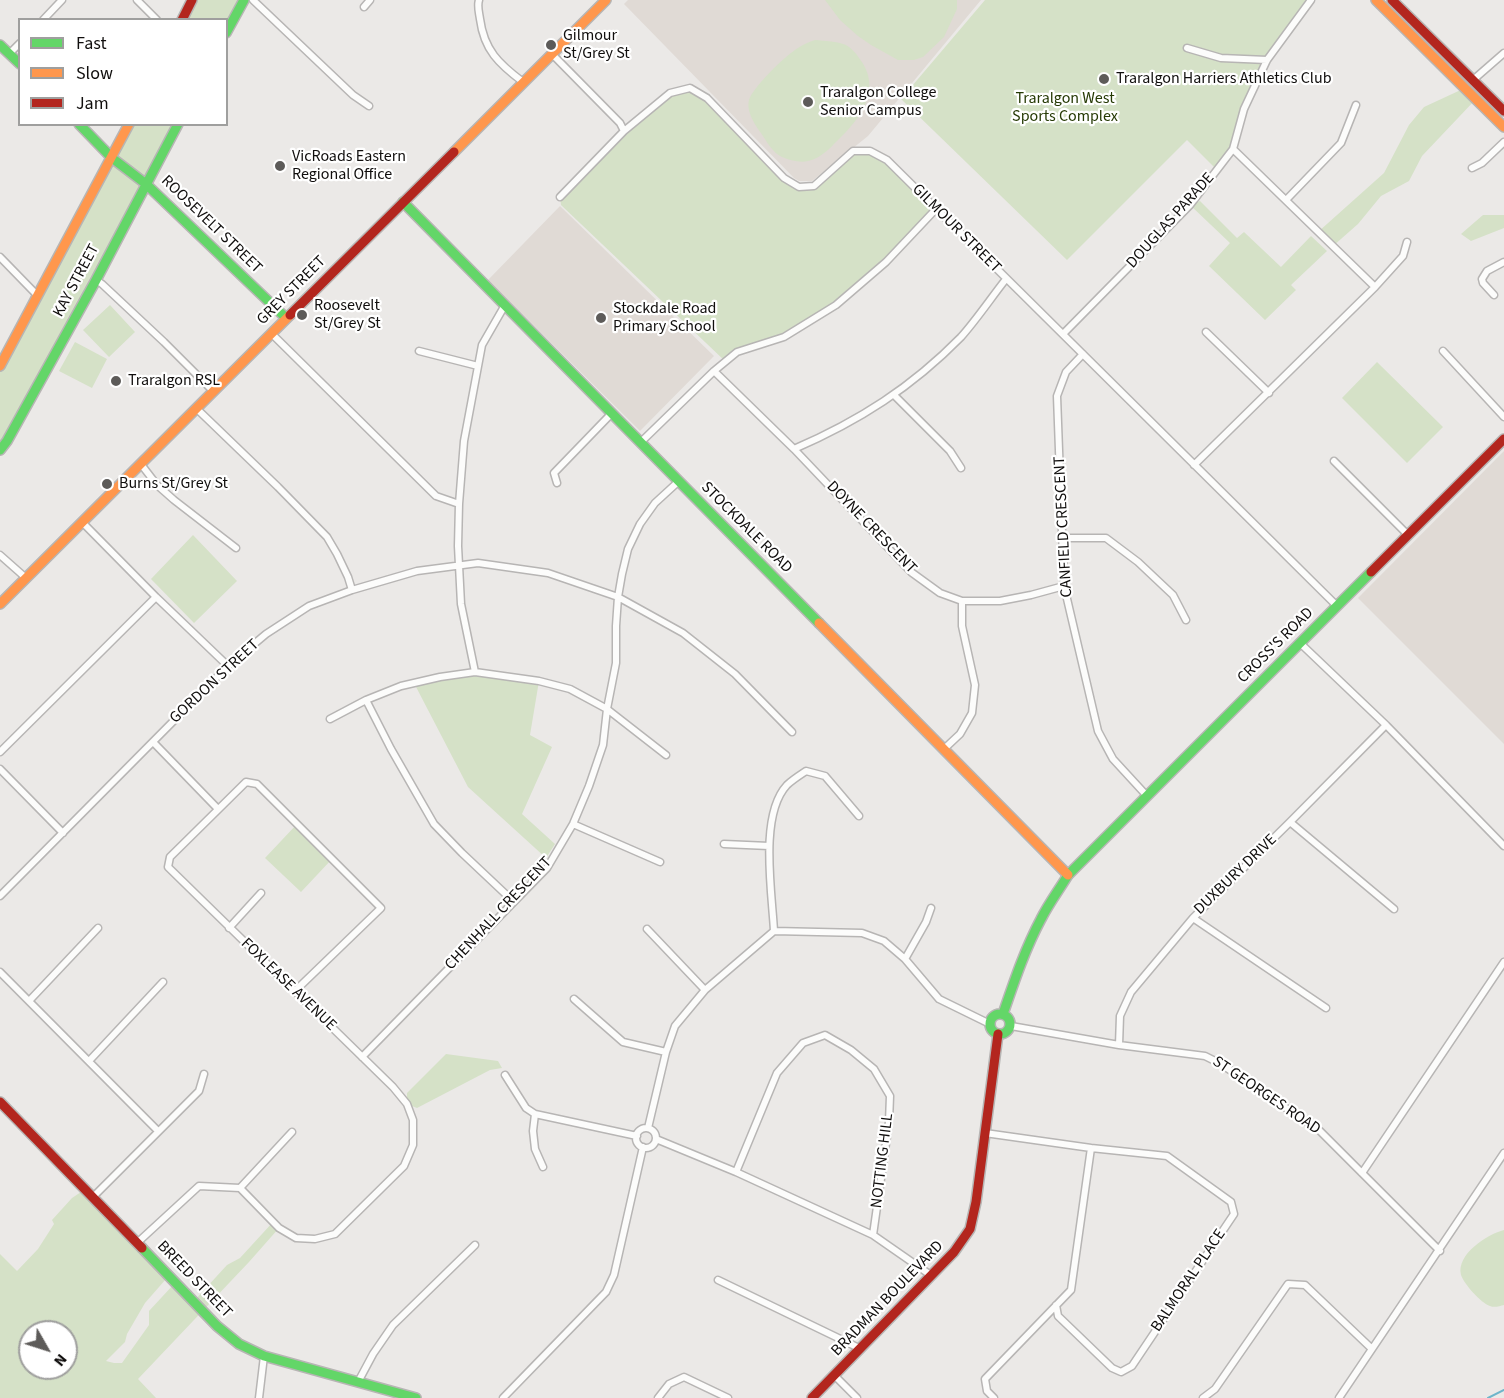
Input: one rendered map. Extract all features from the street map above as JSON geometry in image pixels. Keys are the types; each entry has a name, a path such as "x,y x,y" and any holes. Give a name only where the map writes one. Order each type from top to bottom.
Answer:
{"street":[{"path":"45,18 62,0"},
{"path":"137,0 155,18"},
{"path":"183,18 192,0"},
{"path":"228,29 244,0"},
{"path":"253,0 353,95 369,106"},
{"path":"364,7 370,0"},
{"path":"479,0 482,32 490,52 523,82"},
{"name":"GREY STREET","path":"0,604 606,0"},
{"name":"DOUGLAS PARADE","path":"1063,334 1190,205 1233,149 1244,109 1267,60 1311,0"},
{"path":"1376,0 1504,127"},
{"path":"1392,0 1504,111"},
{"path":"0,45 18,62"},
{"path":"9,54 18,46"},
{"path":"1186,48 1221,58 1267,60"},
{"path":"1465,88 1504,53"},
{"path":"552,54 620,123 624,131 560,197"},
{"name":"GILMOUR STREET","path":"624,131 670,93 690,88 707,98 784,178 799,187 814,186 853,151 870,151 887,160 1337,606"},
{"path":"1286,200 1341,143 1356,105"},
{"name":"ROOSEVELT STREET","path":"81,126 112,158 146,184 286,318"},
{"name":"KAY STREET","path":"0,366 128,126"},
{"name":"KAY STREET","path":"0,450 4,438 96,280 177,126"},
{"path":"1472,168 1482,163 1504,142"},
{"path":"1233,149 1375,287"},
{"name":"STOCKDALE ROAD","path":"403,202 1068,875"},
{"path":"641,442 714,371 737,352 784,337 836,305 886,262 936,209"},
{"path":"1194,465 1375,287 1403,256 1407,242"},
{"path":"0,257 37,295"},
{"path":"1494,295 1482,279 1487,271 1504,262"},
{"path":"794,449 866,414 920,376 962,335 1006,279"},
{"path":"96,280 164,342 213,391"},
{"path":"475,672 461,604 458,546 459,504 465,441 482,345 505,305"},
{"path":"1206,332 1269,393"},
{"path":"271,333 436,496 459,504"},
{"path":"419,351 478,366"},
{"path":"1443,351 1504,417"},
{"name":"CANFIELD CRESCENT","path":"1083,354 1066,372 1057,396 1064,586 1098,730 1113,759 1147,796"},
{"name":"DOYNE CRESCENT","path":"714,371 794,449 912,572 940,592 962,601 1000,601 1031,596 1064,586"},
{"path":"894,395 950,451 961,468"},
{"path":"196,408 327,537 348,577 352,590"},
{"path":"557,483 554,472 612,413"},
{"name":"CROSS'S ROAD","path":"1068,875 1504,439"},
{"path":"1334,461 1408,535"},
{"path":"140,464 157,485 174,500 236,548"},
{"name":"CHENHALL CRESCENT","path":"362,1057 547,868 573,824 603,745 616,663 618,597 628,549 640,524 655,503 679,481"},
{"path":"82,522 228,666"},
{"path":"1063,538 1106,538 1138,562 1173,595 1186,620"},
{"path":"0,555 26,578"},
{"name":"GORDON STREET","path":"0,896 228,666 267,634 309,606 352,590 417,571 478,562 548,573 618,597 682,633 735,674 792,732"},
{"path":"0,752 156,597"},
{"path":"944,749 960,734 972,713 975,685 962,626 962,601"},
{"path":"1300,644 1386,725 1504,846"},
{"path":"330,719 366,700 401,686 475,672 539,681 570,689 607,709 666,754"},
{"path":"366,700 434,824 514,902"},
{"name":"DUXBURY DRIVE","path":"1119,1045 1120,1016 1131,993 1193,918 1386,725"},
{"path":"153,742 218,809 246,782 258,784 381,908 296,991"},
{"path":"0,769 63,833"},
{"path":"774,931 769,846 774,806 787,785 806,771 825,776 859,816"},
{"name":"FOXLEASE AVENUE","path":"218,809 170,857 168,867 393,1087 407,1104 413,1120 413,1145 404,1166 334,1234 315,1239 296,1238 279,1228 240,1188"},
{"path":"1290,822 1394,909"},
{"path":"573,824 660,862"},
{"path":"724,844 769,846"},
{"path":"1003,1014 1030,943 1047,907 1068,875"},
{"path":"229,928 261,893"},
{"path":"905,959 926,922 931,908"},
{"path":"1193,918 1326,1008"},
{"path":"29,1001 98,928"},
{"path":"647,929 705,990"},
{"path":"648,1128 666,1052 675,1026 705,990 774,931 862,933 884,941 905,959 939,999 990,1024"},
{"path":"1362,1173 1504,962"},
{"path":"0,972 158,1131"},
{"path":"89,1061 163,982"},
{"path":"573,999 623,1042 666,1052"},
{"path":"1003,1014 1009,1018 1011,1026 1006,1033 998,1034 992,1030 990,1024 993,1016 1003,1014"},
{"name":"ST GEORGES ROAD","path":"1011,1026 1119,1045 1205,1056 1221,1064 1320,1131 1440,1251"},
{"name":"BRADMAN BOULEVARD","path":"812,1398 932,1276 954,1252 970,1229 976,1202 998,1034"},
{"name":"NOTTING HILL","path":"735,1172 777,1073 803,1043 825,1035 851,1050 874,1069 890,1096 889,1122 873,1235"},
{"path":"92,1198 199,1091 204,1074"},
{"path":"505,1075 526,1108 535,1114 637,1136"},
{"name":"BREED STREET","path":"0,1103 235,1342 247,1350 264,1356 416,1398"},
{"path":"535,1114 533,1131 535,1149 543,1167"},
{"path":"648,1128 654,1132 656,1139 650,1147 643,1147 638,1143 637,1136 642,1129 648,1128"},
{"path":"137,1244 199,1186 240,1188 292,1132"},
{"name":"BALMORAL PLACE","path":"985,1133 1167,1156 1231,1202 1234,1214 1132,1366 1127,1369 1121,1372 1112,1368 1058,1316 1056,1305"},
{"path":"656,1139 873,1235 932,1276"},
{"path":"503,1398 606,1292 614,1275 643,1147"},
{"path":"994,1398 987,1391 985,1379 1071,1290 1091,1148"},
{"path":"1340,1398 1504,1153"},
{"path":"358,1382 373,1354 393,1325 475,1245"},
{"path":"718,1280 861,1348"},
{"path":"1203,1398 1215,1389 1288,1284 1305,1285 1372,1349"},
{"path":"259,1398 264,1356"},
{"path":"834,1375 857,1398"},
{"path":"658,1398 669,1384 684,1377 728,1398"}],"shaded area":[{"name":"Traralgon College Senior Campus","path":"628,0 981,0 868,136 812,181 799,181 624,4"},
{"name":"Stockdale Road Primary School","path":"560,206 714,356 640,431 488,280"},
{"path":"1504,451 1504,744 1358,598"}],"green space":[{"path":"192,0 245,0 228,32 228,18 183,18"},
{"path":"825,0 957,0 957,9 944,37 923,57 914,60 898,60 858,36 840,20"},
{"name":"Traralgon West Sports Complex","path":"985,0 1311,0 1267,60 1244,109 1233,149 1217,170 1187,140 1067,260 901,99"},
{"path":"815,40 831,41 848,46 866,69 869,91 861,112 828,150 812,160 795,161 782,157 770,146 756,126 748,104 757,87 778,64 798,48"},
{"path":"690,88 707,98 784,178 796,186 810,186 819,182 850,153 860,150 870,151 886,160 936,209 886,262 836,305 784,337 737,352 726,362 561,205 560,197 619,137 670,93"},
{"path":"1465,88 1476,99 1422,156 1409,181 1381,196 1358,224 1333,246 1318,232 1384,173 1409,125 1424,107"},
{"path":"128,126 177,126 0,450 0,366"},
{"path":"1200,201 1237,238 1244,232 1281,267 1311,236 1327,251 1291,285 1296,290 1265,320 1209,266 1230,243 1190,205"},
{"path":"1483,215 1504,215 1504,228 1471,241 1461,234"},
{"path":"110,305 135,332 109,357 83,330"},
{"path":"75,342 107,359 92,388 59,371"},
{"path":"1377,362 1443,427 1407,463 1342,398"},
{"path":"193,535 237,581 194,623 151,579"},
{"path":"475,672 539,681 530,735 552,747 522,814 555,844 546,858 468,787 414,683"},
{"path":"297,824 332,859 301,892 265,858"},
{"path":"446,1054 498,1061 502,1068 490,1070 417,1108 407,1104 407,1093"},
{"path":"81,1192 166,1279 145,1303 127,1334 125,1342 106,1361 114,1363 122,1363 149,1325 149,1311 174,1284 194,1301 227,1265 240,1258 273,1222 279,1228 138,1379 156,1398 0,1398 0,1254 17,1271 38,1249 54,1224 52,1220 72,1198"},
{"path":"1504,1230 1504,1305 1492,1307 1469,1288 1461,1275 1461,1267 1463,1260 1475,1246 1482,1240"}],"waterway":[{"path":"1488,1398 1504,1390"}],"traffic: fast":[{"path":"228,29 244,0"},
{"path":"0,45 18,62"},
{"path":"81,126 112,158 146,184 286,318"},
{"path":"0,450 96,280 177,126"},
{"path":"403,202 819,623"},
{"path":"1003,1014 1035,930 1068,875 1371,572"},
{"path":"996,1014 1004,1014 1010,1020 1010,1024 1010,1028 1004,1034 996,1034 990,1028 990,1020 996,1014"},
{"path":"142,1248 217,1326 239,1344 264,1356 416,1398"}],"traffic: slow":[{"path":"454,152 606,0"},
{"path":"1376,0 1504,127"},
{"path":"0,366 128,126"},
{"path":"0,604 290,315"},
{"path":"819,623 1068,875"}],"traffic: jam":[{"path":"183,18 192,0"},
{"path":"1392,0 1504,111"},
{"path":"290,315 454,152"},
{"path":"1371,572 1504,439"},
{"path":"812,1398 954,1252 970,1229 976,1202 998,1034"},
{"path":"0,1102 142,1248"}],"place":[{"name":"Gilmour St/Grey St","path":"551,45"},
{"name":"Traralgon Harriers Athletics Club","path":"1104,79"},
{"name":"Traralgon College Senior Campus","path":"808,102"},
{"name":"VicRoads Eastern Regional Office","path":"280,166"},
{"name":"Roosevelt St/Grey St","path":"302,315"},
{"name":"Stockdale Road Primary School","path":"601,318"},
{"name":"Traralgon RSL","path":"116,381"},
{"name":"Burns St/Grey St","path":"107,484"}]}
